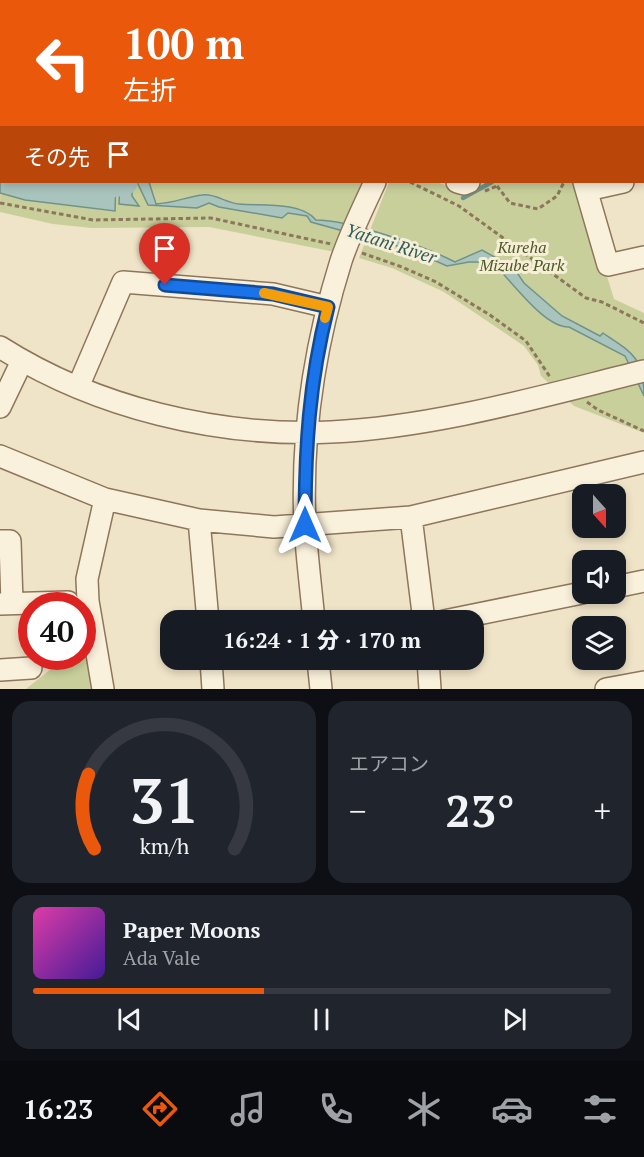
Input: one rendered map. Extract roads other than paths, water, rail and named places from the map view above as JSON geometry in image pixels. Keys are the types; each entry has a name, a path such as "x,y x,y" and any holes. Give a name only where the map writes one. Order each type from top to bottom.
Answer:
{"street":[{"path":"313,610 305,525 307,433 314,366 328,307 348,246 375,183"},
{"path":"614,183 586,186 608,265 644,256"},
{"path":"78,387 123,282 273,294 328,307"},
{"path":"0,347 22,361 78,387 118,401 192,421 240,428 307,433 423,422 580,393 644,371"},
{"path":"0,407 22,361"},
{"path":"0,456 105,499 199,520 274,527 411,517 644,462"},
{"path":"103,689 88,602 87,579 105,499"},
{"path":"411,517 423,610"},
{"path":"199,520 207,610"},
{"path":"0,541 10,541 6,603"},
{"path":"626,585 644,581"},
{"path":"484,613 572,595"},
{"path":"0,670 18,669"},
{"path":"212,670 213,689"},
{"path":"319,670 321,689"},
{"path":"429,670 430,689"},
{"path":"606,689 644,682"}],"water":[{"path":"0,183 116,183 115,211 25,200 0,193"},
{"path":"120,183 132,183 132,196 139,206 119,204"},
{"path":"137,183 149,183 156,204 211,195 234,203 291,207 309,214 316,220 347,224 386,235 455,262 482,250 514,268 524,283 562,316 600,336 603,333 629,352 635,358 642,373 644,396 625,356 569,327 549,320 492,262 469,262 447,266 408,249 311,222 307,216 288,213 282,218 219,207 209,203 197,208 148,205"}],"waterway":[{"name":"Yatani River","path":"106,183 118,183"},
{"path":"463,198 490,183"}],"park label":[{"name":"Kureha Mizube Park","path":"522,256"}]}
